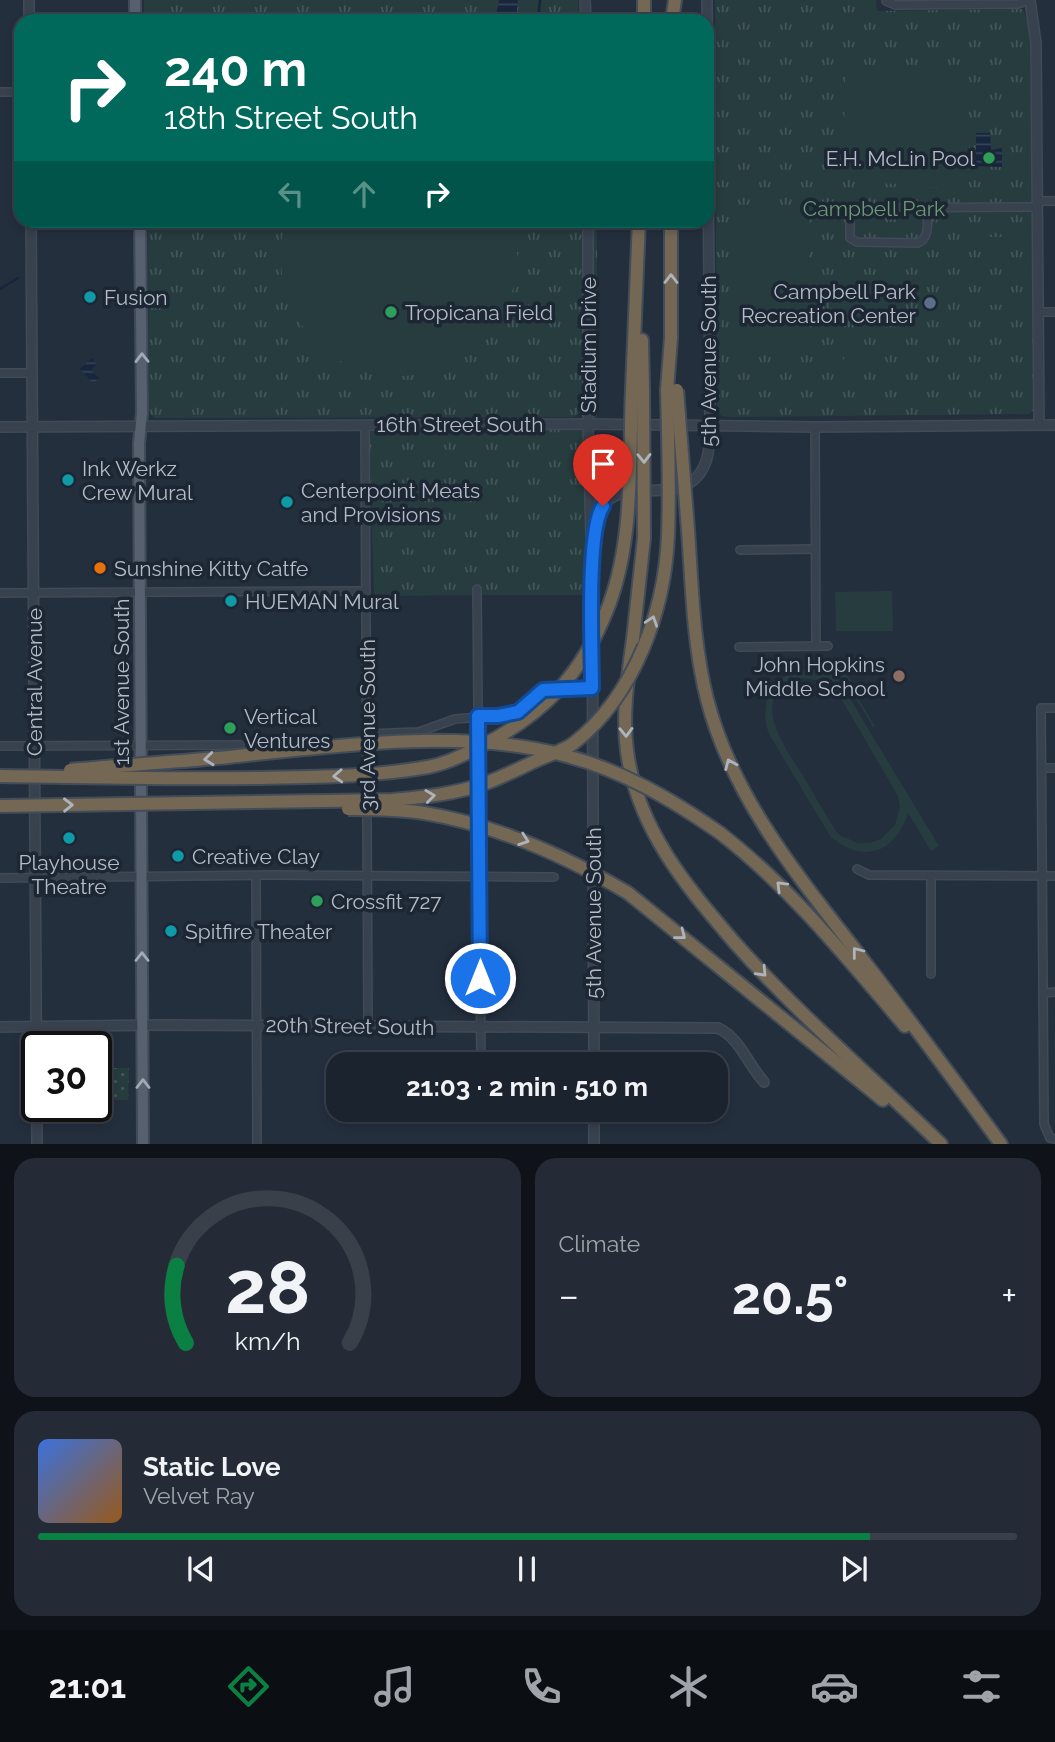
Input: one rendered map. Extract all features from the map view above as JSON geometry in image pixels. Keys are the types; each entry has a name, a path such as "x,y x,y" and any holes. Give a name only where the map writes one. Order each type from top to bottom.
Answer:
{"highway":[{"path":"640,228 637,390 644,538 627,685 627,751 637,796 653,834 671,864 705,908 796,1008 941,1143"},
{"path":"0,806 392,800 439,795 485,784 572,744 601,717 625,683 645,643 656,612 663,577 668,536 672,390 671,228"},
{"path":"0,776 340,776 430,767 465,754 509,732 542,708 576,669 610,603 618,571 627,505 637,390"},
{"path":"672,390 699,662 707,700 729,762 750,804 823,907 1000,1143"},
{"path":"0,776 374,743 497,743 563,755 608,770 663,794 748,855 803,908 894,1013 1000,1143"},
{"path":"191,804 423,813 535,844 574,862 628,893 934,1143"}],"main road":[{"name":"1st Avenue South","path":"141,228 143,1143"}],"street":[{"path":"886,1 895,5 922,5 1018,4 1030,0 1036,30 1039,425"},
{"path":"927,207 927,235 918,243 857,242 850,238 850,215 856,208 1037,204 1055,201"},
{"name":"Central Avenue","path":"31,228 37,1143"},
{"name":"Stadium Drive","path":"587,228 589,516 592,554"},
{"name":"5th Avenue South","path":"594,1052 592,554 598,518 614,495 623,492 673,490 693,480 706,461 710,426 709,228"},
{"path":"1038,312 1055,312"},
{"path":"0,373 32,373"},
{"name":"16th Street South","path":"0,427 588,424 815,428 1055,425"},
{"name":"3rd Avenue South","path":"365,425 368,1026"},
{"path":"815,428 816,646"},
{"path":"740,550 815,549"},
{"path":"477,589 481,1052"},
{"path":"0,593 366,591"},
{"path":"739,646 828,646"},
{"path":"367,734 419,732 455,719 518,712 543,690 592,688"},
{"path":"1053,1139 1044,1124 1041,708 1055,708"},
{"path":"0,746 240,745"},
{"path":"1042,768 1055,768"},
{"path":"857,869 869,875 1055,876"},
{"path":"256,876 257,1143"},
{"path":"931,876 931,974"},
{"path":"0,878 554,877"},
{"path":"1044,993 1055,992"},
{"name":"20th Street South","path":"0,1027 256,1025 718,1028 727,1033 764,1082"},
{"path":"594,1122 594,1143"}],"green space":[{"path":"144,0 578,0 579,14 144,14"},
{"name":"Campbell Park","path":"715,0 876,0 877,11 1023,9 1030,29 1034,409 1029,414 731,417 722,416 717,411"},
{"path":"941,72 957,83 967,100 968,187 905,187 905,184 870,183 858,171 857,152 844,152 845,79 849,74"},
{"path":"735,211 808,211 808,351 735,351"},
{"path":"148,228 582,228 583,410 574,417 155,418 150,414"},
{"name":"Tropicana Field","path":"285,228 513,228 517,253 516,273 504,313 481,344 450,364 415,375 378,374 343,363 313,339 291,304 284,284 281,241"},
{"path":"592,228 597,228 597,420 592,420"},
{"path":"984,237 1010,237 1010,249 984,249"},
{"path":"984,255 1010,255 1010,267 984,267"},
{"path":"984,276 1010,276 1011,288 984,288"},
{"path":"984,292 1011,292 1011,304 984,305"},
{"path":"831,293 881,293 882,320 831,321"},
{"path":"885,293 904,293 904,323 885,323"},
{"path":"845,350 861,352 859,374 843,372"},
{"path":"584,428 588,595 481,595 481,585 473,585 473,595 374,596 369,429"},
{"path":"892,591 893,631 836,631 835,592"},
{"path":"826,659 939,846 931,851 908,813 895,838 876,850 854,850 830,836 769,734 766,720 769,694 776,684 784,676 796,672 824,672 819,663","holes":["803,678 823,681 838,693 898,796 900,807 895,825 881,839 869,843 858,843 839,835 788,752 774,723 772,709 775,696 785,686"]},
{"path":"845,671 852,682 849,684 875,726 873,727 839,674"},
{"path":"112,1068 129,1068 128,1100 112,1100"}],"water":[{"path":"499,0 518,0 517,14 496,14"},
{"name":"E.H. McLin Pool","path":"976,133 990,133 991,150 1002,148 1002,167 976,166"},
{"path":"92,358 97,364 91,370 99,378 93,383 80,369"}],"waterway":[{"path":"539,14 540,0"},
{"path":"0,289 18,278"}],"place":[{"name":"E.H. McLin Pool","path":"989,158"},
{"name":"Fusion","path":"90,297"},
{"name":"Campbell Park Recreation Center","path":"930,303"},
{"name":"Tropicana Field","path":"391,312"},
{"name":"Ink Werkz Crew Mural","path":"68,480"},
{"name":"Centerpoint Meats and Provisions","path":"287,502"},
{"name":"Sunshine Kitty Catfe","path":"100,568"},
{"name":"HUEMAN Mural","path":"231,601"},
{"name":"John Hopkins Middle School","path":"899,676"},
{"name":"Vertical Ventures","path":"230,728"},
{"name":"Playhouse Theatre","path":"69,838"},
{"name":"Creative Clay","path":"178,856"},
{"name":"Crossfit 727","path":"317,901"},
{"name":"Spitfire Theater","path":"171,931"}],"route":[{"path":"480,978 478,716 518,712 543,690 592,688 592,554 598,518 603,506"}]}
